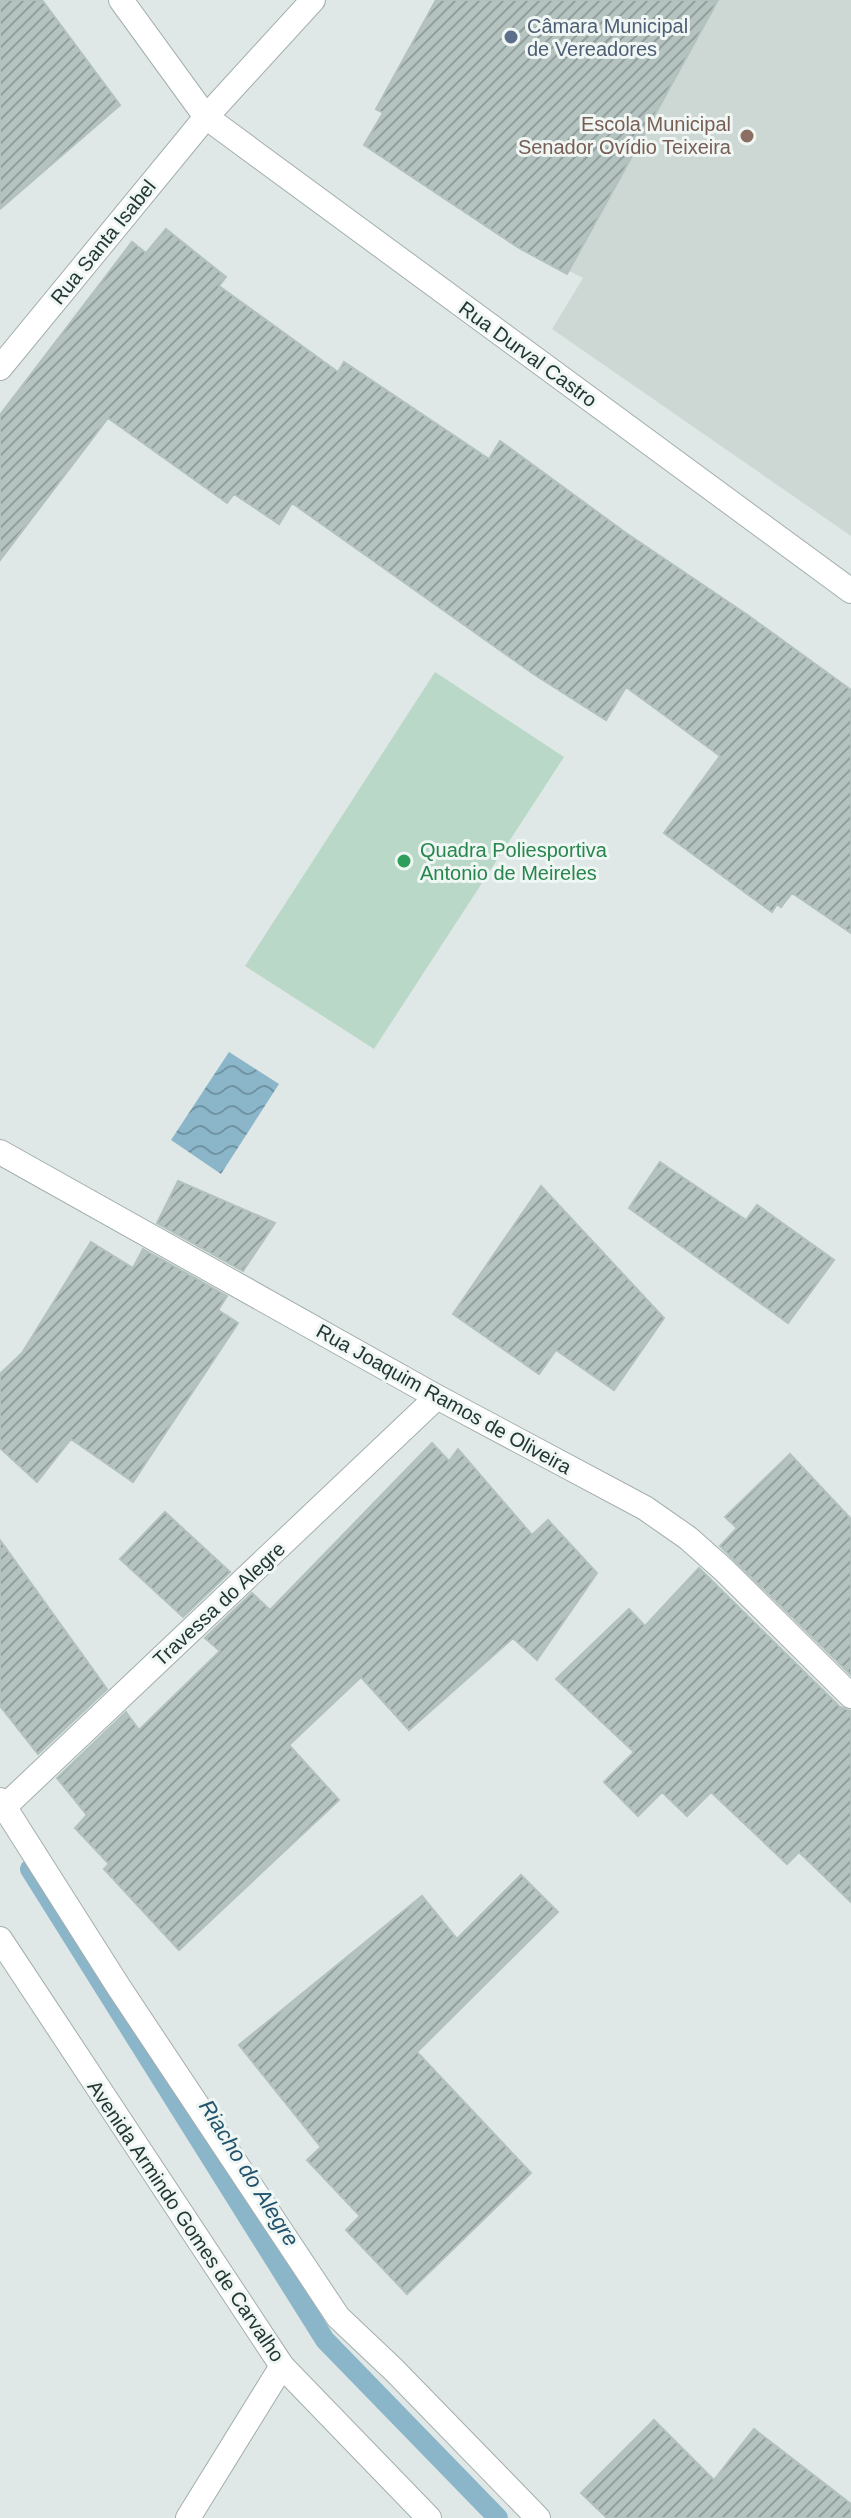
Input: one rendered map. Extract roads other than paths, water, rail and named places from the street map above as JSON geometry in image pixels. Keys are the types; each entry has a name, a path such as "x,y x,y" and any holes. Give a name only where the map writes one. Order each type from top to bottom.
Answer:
{"street":[{"name":"Rua Durval Castro","path":"121,0 206,117 851,591"},
{"name":"Rua Santa Isabel","path":"0,368 206,117 313,0"},
{"name":"Rua Joaquim Ramos de Oliveira","path":"0,1152 437,1397 645,1508 688,1538 724,1570 851,1696"},
{"name":"Travessa do Alegre","path":"1,1806 437,1397"},
{"path":"1,1806 338,2317 538,2518"},
{"name":"Avenida Armindo Gomes de Carvalho","path":"0,1939 282,2366 429,2518"},
{"path":"188,2518 282,2366"}],"water":[{"path":"229,1052 279,1084 221,1174 171,1140"}],"waterway":[{"name":"Riacho do Alegre","path":"30,1869 325,2340 498,2518"}],"place":[{"name":"Câmara Municipal de Vereadores","path":"511,37"},
{"name":"Escola Municipal Senador Ovídio Teixeira","path":"747,136"},
{"name":"Quadra Poliesportiva Antonio de Meireles","path":"404,861"}]}
